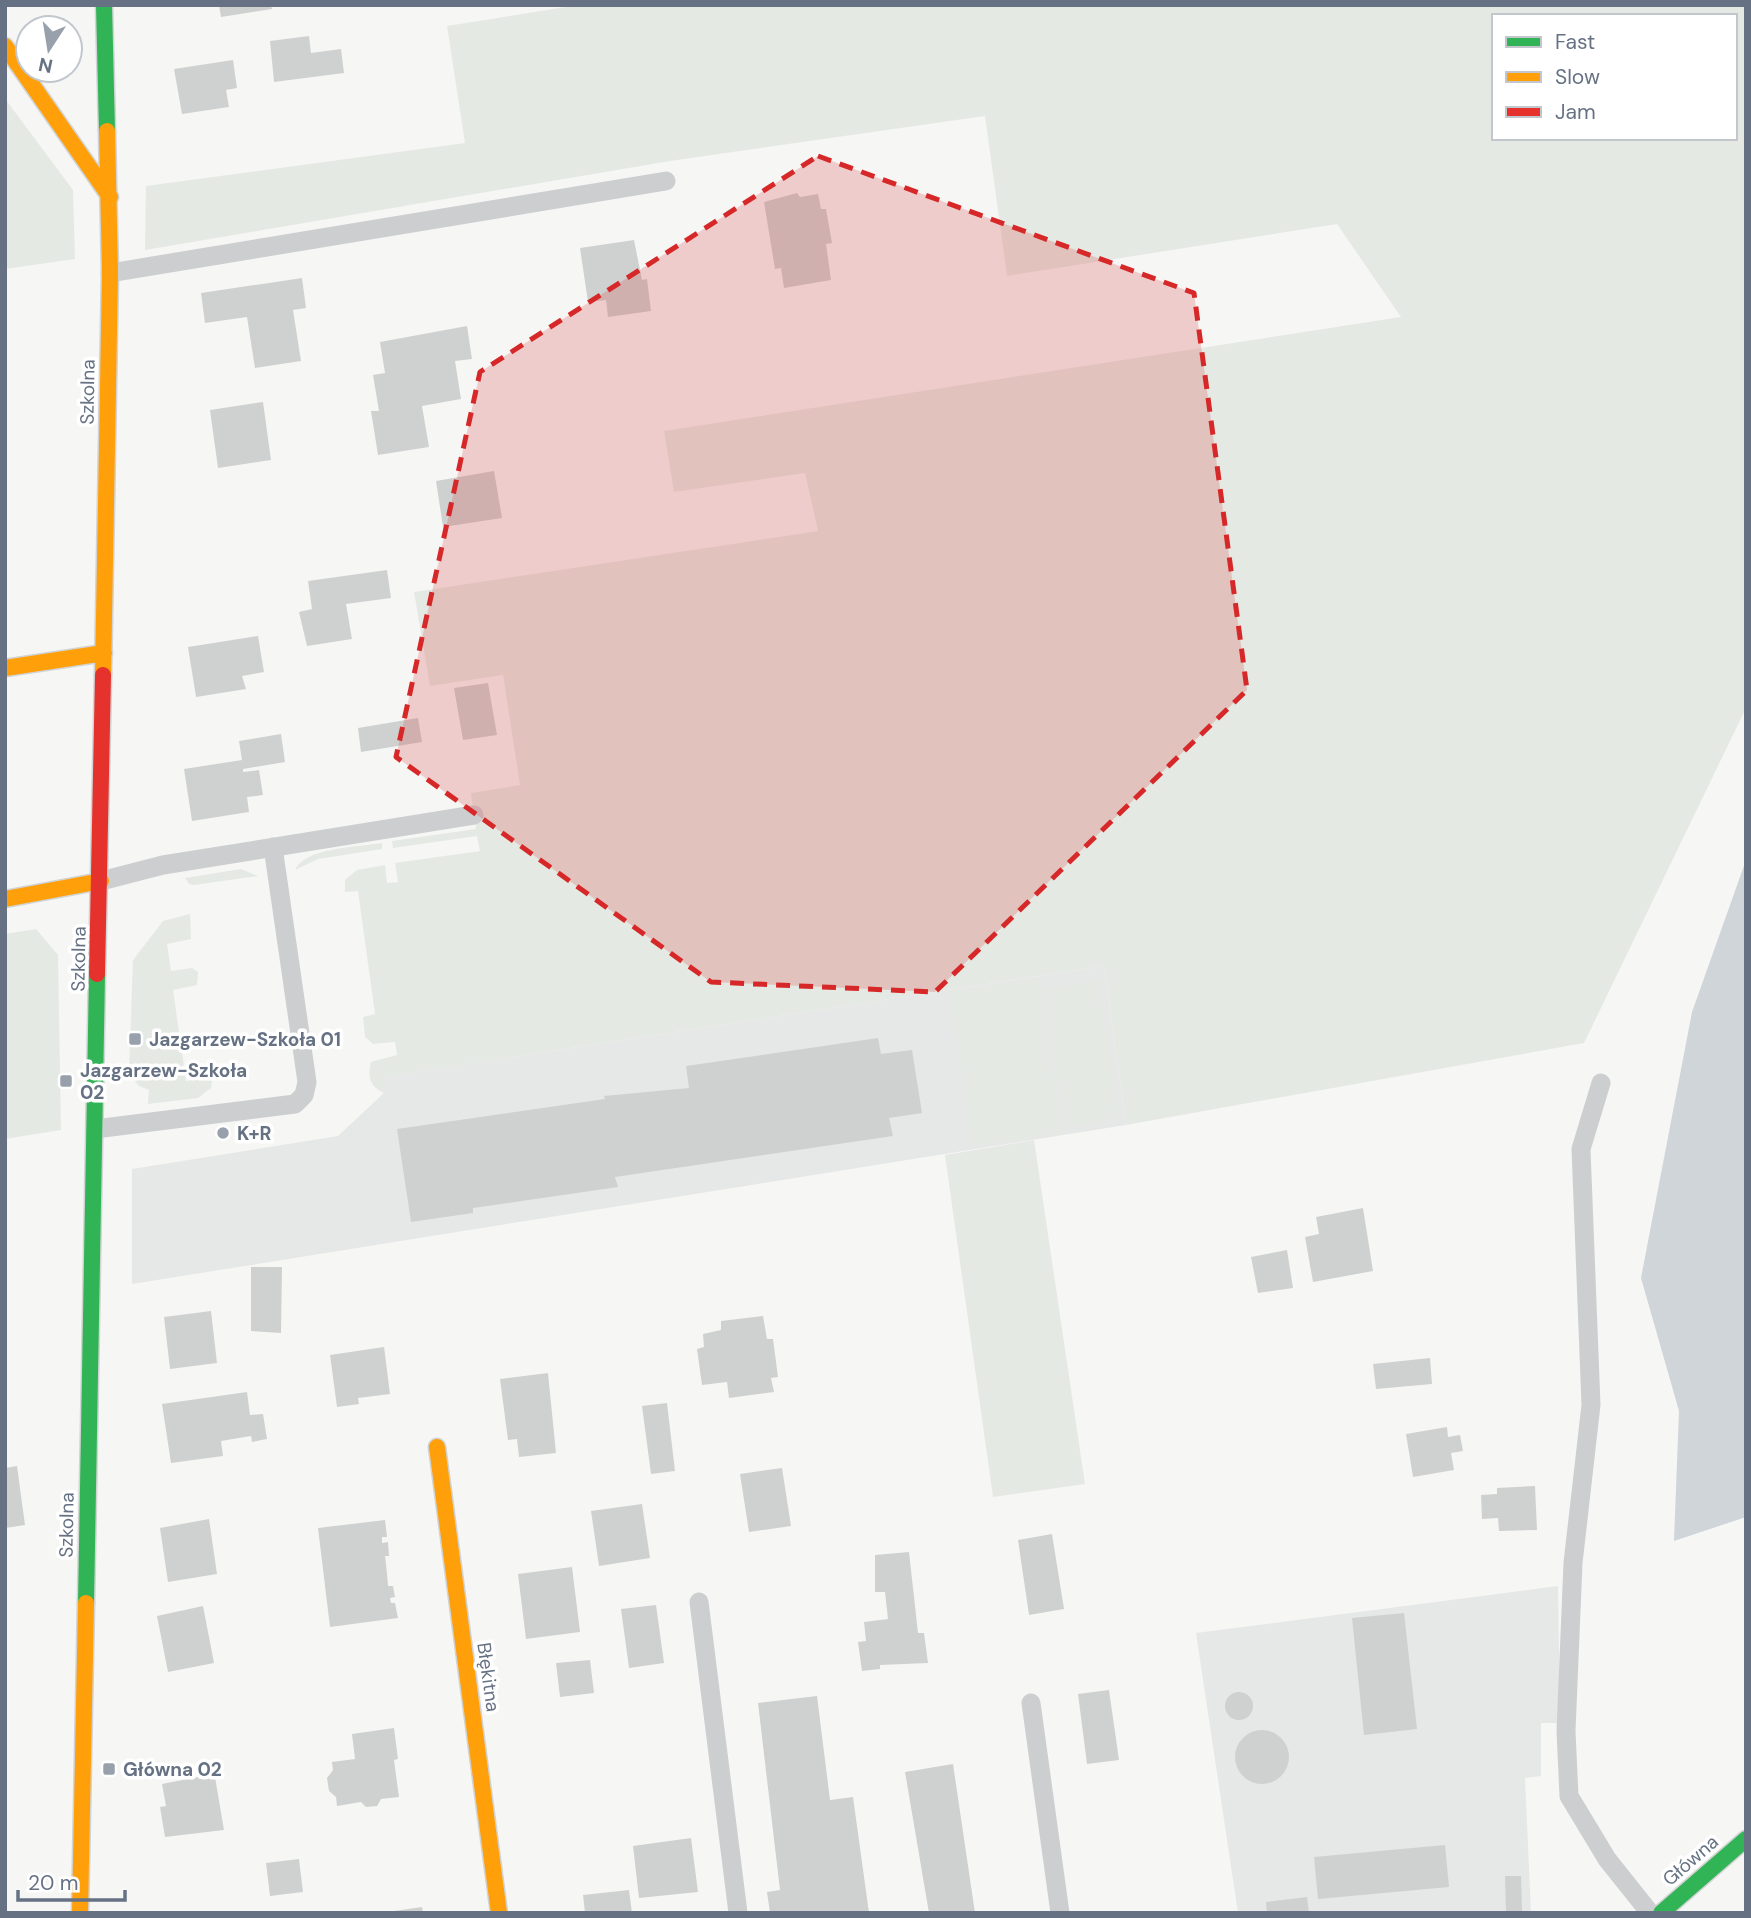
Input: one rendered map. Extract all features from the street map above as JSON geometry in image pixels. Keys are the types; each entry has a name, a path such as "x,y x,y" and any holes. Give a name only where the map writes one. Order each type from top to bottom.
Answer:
{"street":[{"name":"Szkolna","path":"80,1913 101,881 110,273 104,5"},
{"path":"5,46 110,197"},
{"path":"5,668 104,653"},
{"path":"5,899 101,881"},
{"name":"Błękitna","path":"437,1447 499,1913"},
{"name":"Główna","path":"1661,1913 1746,1839"}],"lane":[{"path":"110,273 666,181"},
{"path":"101,881 163,865 474,816"},
{"path":"95,1129 295,1104 304,1096 307,1082 273,847"},
{"path":"1601,1083 1581,1149 1591,1405 1573,1563 1566,1731 1569,1796 1607,1859 1650,1913"},
{"path":"699,1602 737,1913"},
{"path":"1031,1703 1060,1913"}],"highlighted area":[{"path":"818,156 1194,293 1247,690 935,992 711,982 396,757 480,372"}],"shaded area":[{"path":"578,5 1746,5 1746,708 1584,1043 1126,1125 1104,966 383,1077 384,1093 376,1088 369,1072 371,1062 397,1055 395,1042 373,1044 365,1037 363,1017 375,1014 358,891 345,892 345,880 357,870 385,865 387,883 398,882 395,863 480,851 477,836 393,848 392,841 476,829 471,793 520,785 503,675 430,686 414,592 818,531 805,473 674,492 664,431 1401,317 1337,224 1007,276 985,116 670,161 145,250 146,186 465,143 447,26"},
{"path":"6,100 73,190 75,259 5,269"},
{"path":"382,843 382,849 318,859 295,870 301,862 321,852"},
{"path":"1746,860 1746,1517 1674,1541 1679,1411 1641,1278 1692,1012"},
{"path":"241,869 258,876 194,885 189,884 185,878"},
{"path":"190,914 191,939 167,944 171,971 192,968 198,972 197,985 173,990 186,1081 208,1078 212,1081 211,1088 198,1098 148,1104 149,1090 139,1086 129,1073 133,960 163,921"},
{"path":"36,929 58,955 61,1130 5,1139 5,934"},
{"path":"1104,966 1126,1125 132,1284 132,1169 338,1136 384,1093 382,1077"},
{"path":"1039,978 1062,1133 973,1146 950,991"},
{"path":"1098,980 1120,1118 1064,1127 1043,989"},
{"path":"1034,1140 1085,1484 993,1497 945,1155"},
{"path":"1558,1586 1560,1723 1541,1723 1541,1776 1525,1778 1531,1913 1238,1913 1196,1633"}],"building":[{"path":"219,5 271,5 272,9 221,17"},
{"path":"309,36 311,53 341,49 344,73 274,82 270,41"},
{"path":"233,60 237,88 226,90 229,107 182,114 174,69"},
{"path":"797,193 800,197 818,194 821,209 826,209 832,243 826,244 831,280 784,288 781,268 775,269 764,202"},
{"path":"634,240 642,280 647,279 651,311 608,317 606,300 588,302 580,248"},
{"path":"302,278 306,308 293,310 301,361 255,368 247,317 205,323 201,293"},
{"path":"467,326 472,359 455,361 461,399 422,406 429,447 378,455 371,411 379,411 373,375 385,373 380,342"},
{"path":"263,402 271,460 218,468 210,410"},
{"path":"494,471 502,518 443,527 436,481"},
{"path":"387,570 391,598 346,604 352,639 307,646 299,612 312,609 308,581"},
{"path":"258,636 264,672 242,676 246,689 196,697 188,647"},
{"path":"488,683 497,735 463,740 454,688"},
{"path":"418,718 422,742 361,752 358,728"},
{"path":"281,734 285,762 243,769 243,772 259,770 263,795 247,797 249,812 192,821 184,769 242,760 239,741"},
{"path":"878,1038 881,1054 912,1050 922,1113 889,1118 893,1136 615,1177 618,1187 473,1208 473,1213 411,1222 397,1129 605,1099 604,1096 689,1088 686,1066"},
{"path":"1363,1208 1373,1271 1313,1282 1305,1237 1319,1234 1316,1217"},
{"path":"1287,1250 1293,1288 1258,1293 1251,1257"},
{"path":"251,1267 282,1267 281,1333 251,1331"},
{"path":"211,1311 217,1363 170,1369 164,1317"},
{"path":"763,1316 767,1339 773,1339 778,1377 771,1378 774,1392 729,1398 727,1382 702,1385 697,1349 704,1347 703,1334 721,1330 721,1321"},
{"path":"384,1347 390,1394 358,1398 359,1404 337,1407 330,1355"},
{"path":"1430,1358 1432,1384 1376,1389 1373,1364"},
{"path":"548,1373 556,1453 519,1457 517,1439 508,1440 500,1379"},
{"path":"247,1392 250,1415 263,1414 267,1439 252,1442 251,1436 221,1441 223,1456 171,1463 162,1404"},
{"path":"667,1403 675,1471 651,1474 642,1406"},
{"path":"1447,1427 1448,1437 1460,1435 1463,1451 1451,1453 1454,1470 1413,1477 1406,1434"},
{"path":"17,1466 25,1525 5,1528 5,1468"},
{"path":"782,1468 791,1526 749,1532 740,1474"},
{"path":"1535,1486 1537,1530 1499,1531 1498,1518 1482,1519 1481,1495 1497,1494 1497,1488"},
{"path":"642,1504 650,1558 599,1566 591,1511"},
{"path":"209,1519 217,1574 168,1582 160,1528"},
{"path":"385,1520 387,1537 382,1537 382,1543 388,1542 389,1556 385,1556 388,1586 393,1586 395,1597 390,1598 391,1603 395,1603 398,1618 330,1627 318,1528"},
{"path":"1052,1534 1064,1609 1029,1615 1018,1540"},
{"path":"909,1552 918,1633 924,1633 928,1663 880,1665 880,1669 862,1671 858,1642 866,1641 864,1622 888,1619 885,1592 875,1592 875,1555"},
{"path":"572,1567 580,1632 526,1639 518,1574"},
{"path":"656,1605 664,1663 629,1668 621,1609"},
{"path":"203,1606 214,1663 168,1672 157,1616"},
{"path":"1404,1613 1417,1729 1364,1735 1352,1618"},
{"path":"590,1660 594,1693 560,1697 556,1663"},
{"path":"1109,1690 1119,1760 1087,1764 1078,1694"},
{"path":"1239,1692 1249,1696 1253,1706 1249,1716 1239,1720 1229,1716 1225,1706 1229,1696"},
{"path":"817,1696 830,1800 853,1797 869,1913 770,1913 767,1892 780,1890 758,1703"},
{"path":"394,1728 398,1759 394,1760 399,1797 381,1799 377,1806 366,1807 361,1802 337,1806 336,1797 329,1791 327,1778 333,1770 332,1762 355,1759 352,1734"},
{"path":"1262,1730 1281,1738 1289,1757 1281,1776 1262,1784 1243,1776 1235,1757 1243,1738"},
{"path":"953,1764 975,1913 929,1913 905,1772"},
{"path":"198,1777 215,1777 224,1830 165,1837 160,1807 166,1806 162,1784"},
{"path":"691,1838 698,1892 639,1898 633,1846"},
{"path":"1445,1845 1449,1887 1318,1899 1314,1857"},
{"path":"299,1859 303,1892 270,1896 266,1863"},
{"path":"1505,1876 1521,1876 1522,1913 1506,1913"},
{"path":"629,1890 632,1913 585,1913 583,1895"},
{"path":"1307,1897 1309,1913 1267,1913 1266,1902"},
{"path":"422,1907 423,1913 394,1911"}],"traffic: fast":[{"path":"104,5 107,131"},
{"path":"86,1603 97,974"},
{"path":"1661,1913 1746,1839"}],"traffic: slow":[{"path":"5,46 110,197"},
{"path":"103,675 110,273 107,131"},
{"path":"5,668 104,653"},
{"path":"5,899 101,881"},
{"path":"437,1447 499,1913"},
{"path":"80,1913 86,1603"}],"traffic: jam":[{"path":"97,974 103,675"}],"place":[{"name":"Jazgarzew-Szkoła 01","path":"135,1039"},
{"name":"Jazgarzew-Szkoła 02","path":"66,1081"},
{"name":"K+R","path":"223,1133"},
{"name":"Główna 02","path":"109,1769"}]}
